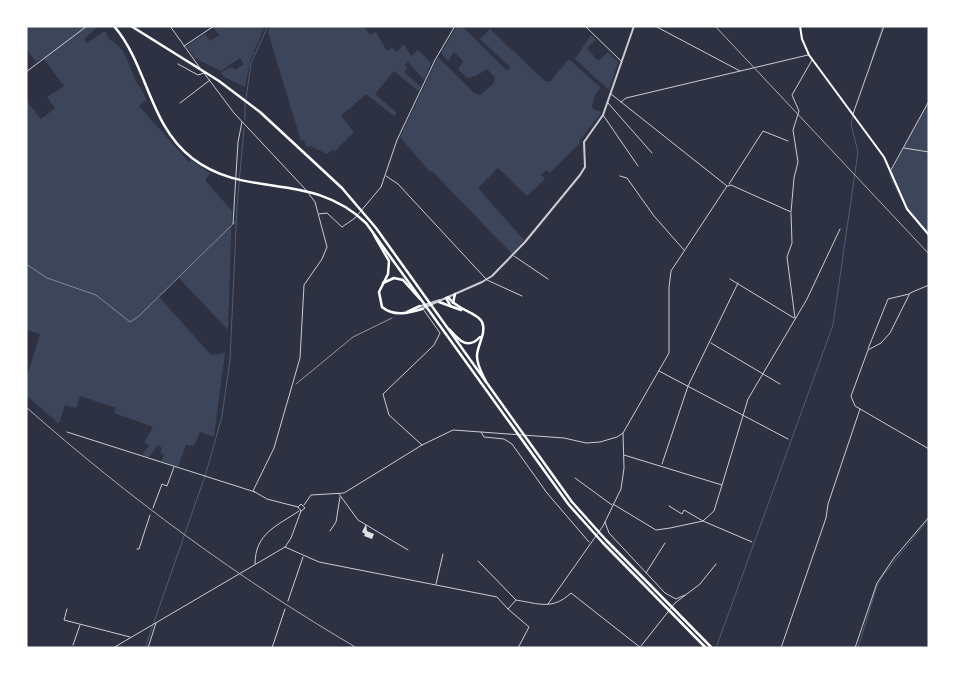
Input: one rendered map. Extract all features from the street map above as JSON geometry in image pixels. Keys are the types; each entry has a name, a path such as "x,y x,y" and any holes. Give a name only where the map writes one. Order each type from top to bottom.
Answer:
{"highway":[{"path":"114,26 129,47 162,123 175,142 192,158 213,171 233,178 322,195 344,205 366,223 426,302"},
{"path":"131,26 195,65 249,103 330,176 359,207 569,505 603,543 706,648"},
{"path":"366,223 389,256 389,270 378,296 382,308 390,312 403,313 421,307"},
{"path":"382,284 394,278 403,280 426,302"},
{"path":"452,305 455,294"},
{"path":"447,297 452,305"},
{"path":"439,300 480,319 483,327 477,359 489,388"},
{"path":"431,309 457,339 465,344 473,343 482,334"},
{"path":"443,323 583,515 712,648"}],"main road":[{"path":"800,26 802,39 812,60 884,157 911,215 929,235"}],"street":[{"path":"26,72 87,26"},
{"path":"170,26 242,122 309,193 318,214 327,247 322,259 304,285 300,358 278,437 269,461 254,486 255,492"},
{"path":"184,46 214,26"},
{"path":"318,214 327,213 339,226 345,226 377,195 386,176 397,140 435,60 455,26"},
{"path":"585,26 621,61"},
{"path":"422,445 388,415 382,394 434,345 439,336 440,333 421,307 487,280 513,255 584,170 584,142 608,103 634,26"},
{"path":"655,26 741,72"},
{"path":"853,114 884,26"},
{"path":"621,102 626,98 809,55"},
{"path":"795,318 788,257 792,243 791,212 794,174 798,162 793,130 798,111 792,95 812,60"},
{"path":"178,64 198,75 205,73"},
{"path":"180,103 210,80"},
{"path":"611,94 728,185 791,212"},
{"path":"890,172 929,101"},
{"path":"608,103 652,153"},
{"path":"602,115 638,166"},
{"path":"234,223 238,142 242,122"},
{"path":"255,565 255,552 260,538 305,508 304,505 312,495 339,493 355,486 422,445 453,430 512,433 592,443 617,438 624,433 670,348 669,278 685,250 763,130 788,140"},
{"path":"903,148 929,152"},
{"path":"386,176 398,184 487,280 522,296"},
{"path":"620,176 629,180 654,216 685,250"},
{"path":"575,478 656,530 703,521 714,512 748,399 807,299 840,230"},
{"path":"513,255 548,279"},
{"path":"730,279 795,318"},
{"path":"662,465 688,386 738,283"},
{"path":"929,285 888,299 851,396 853,404 860,409 929,449"},
{"path":"868,350 881,343 890,333 910,293"},
{"path":"710,342 780,384"},
{"path":"659,371 788,440"},
{"path":"781,648 826,518 828,504 860,409"},
{"path":"481,431 484,437 504,439 512,444 552,500 589,542"},
{"path":"67,432 255,492 267,499 298,507 304,505"},
{"path":"548,605 589,542 605,522 621,488 624,433"},
{"path":"624,455 722,484"},
{"path":"153,508 162,484 167,486 174,466"},
{"path":"339,493 356,514 358,520 408,550"},
{"path":"330,531 336,522 340,496"},
{"path":"669,506 682,514 684,510 703,521 752,542"},
{"path":"113,648 285,547 291,538 300,511 298,507"},
{"path":"136,549 139,549 150,515"},
{"path":"855,648 881,576 929,517"},
{"path":"605,522 609,533 672,598 685,595"},
{"path":"646,573 665,543"},
{"path":"285,547 319,562 497,597 529,628 518,648"},
{"path":"436,584 443,554"},
{"path":"288,601 303,556"},
{"path":"478,562 516,601 548,605 562,602 571,592 641,647 675,603 700,584 716,564"},
{"path":"509,608 516,601"},
{"path":"67,609 64,620 131,637"},
{"path":"272,648 286,609"},
{"path":"148,648 155,623"},
{"path":"72,645 80,624"}],"lane":[{"path":"26,264 47,278 96,295 130,322 140,316 234,223"}],"path":[{"path":"292,388 353,337 392,318"}],"shaded area":[{"path":"26,26 98,26 84,39 87,43 103,32 106,32 109,39 123,51 136,82 144,94 146,100 139,106 189,162 191,160 210,173 205,180 232,211 228,330 179,278 159,297 211,355 225,353 214,437 200,432 194,446 186,445 178,467 161,461 164,455 160,453 162,448 158,445 149,457 142,455 149,446 144,442 153,427 114,413 116,408 80,396 76,408 65,405 59,424 26,395 26,380 40,334 26,330 26,100 41,119 55,108 47,97 64,86 43,58 36,62 26,48"},
{"path":"216,26 265,26 250,61 245,87 223,76 221,72 232,67 235,70 244,64 240,58 221,71 195,58 186,46 205,34 210,41 219,35 214,28"},
{"path":"270,26 364,26 370,35 376,32 387,51 392,48 397,52 404,44 411,56 418,50 431,63 424,80 408,62 405,65 407,68 404,72 421,87 418,91 394,71 375,94 397,113 394,116 366,94 341,116 354,132 334,152 332,150 327,154 311,146 306,147 304,140 301,141 268,32"},
{"path":"457,26 464,28 506,70 511,68 480,39 490,29 545,81 550,82 567,61 570,60 601,88 596,93 592,106 593,109 601,112 599,116 579,141 580,143 550,173 546,170 541,175 545,179 527,196 498,168 478,188 524,240 512,254 432,171 430,172 400,137 438,57 474,93 480,95 493,84 495,78 487,69 476,76 467,78 458,69 463,61 454,52 448,61 441,53"},
{"path":"591,35 596,40 587,48 598,61 608,52 618,62 609,90 575,59"},
{"path":"929,100 929,237 906,208 889,176"}],"building":[{"path":"366,524 367,531 374,534 372,539 364,536 365,534 362,532"}],"waterway":[{"path":"246,99 251,63 268,26"},
{"path":"872,59 883,26"},
{"path":"245,103 245,120"},
{"path":"716,648 833,325 858,152 851,124 854,112"},
{"path":"145,648 206,473 222,416 230,360 237,206 244,128"},
{"path":"858,648 877,586 884,574 929,519"}],"railway":[{"path":"715,26 929,254"},
{"path":"26,407 65,441 186,536 270,594 357,648"}]}
